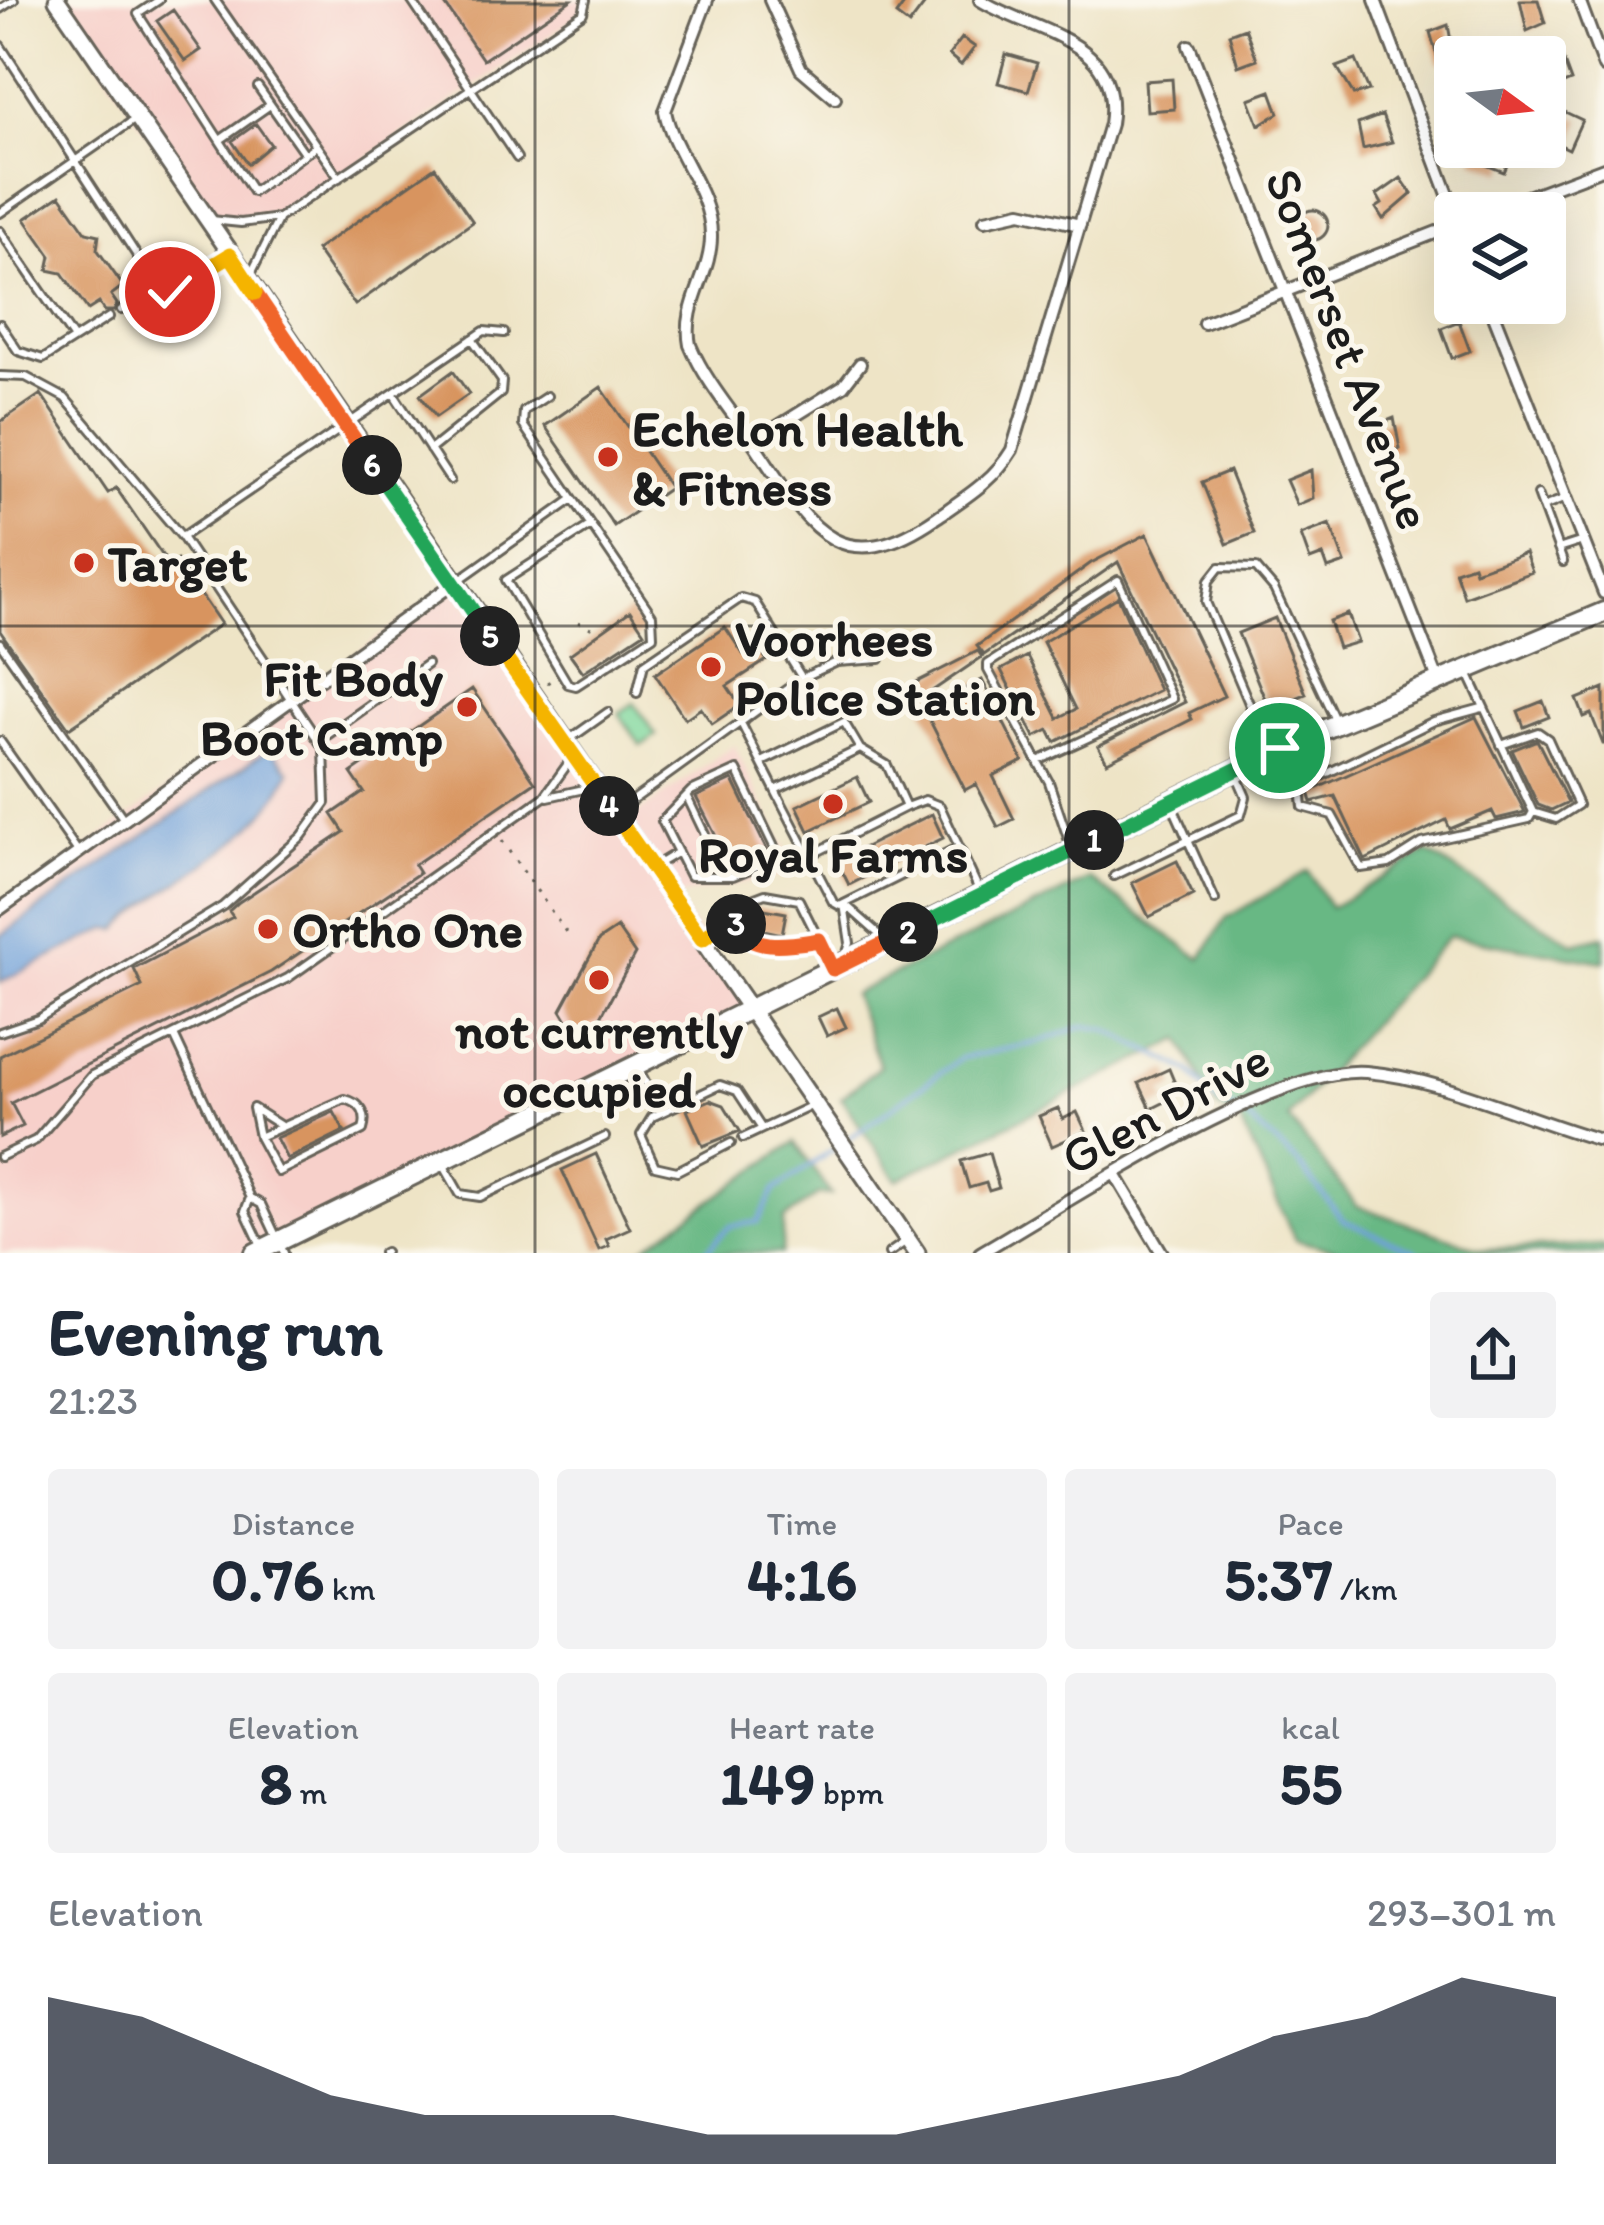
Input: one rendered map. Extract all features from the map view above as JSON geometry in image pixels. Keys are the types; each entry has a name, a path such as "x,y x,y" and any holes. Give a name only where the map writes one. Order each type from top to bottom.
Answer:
{"main road":[{"path":"57,0 913,1246"},
{"path":"269,1250 1275,750 1604,612"}],"street":[{"path":"707,0 665,110 710,217 712,239 688,334 696,360 807,520 841,544 887,546 986,483 1012,450 1110,124 1112,107 1104,73 1069,38 1018,21 980,0"},
{"path":"770,0 801,68 835,98"},
{"path":"1376,0 1447,192"},
{"path":"1579,0 1604,67"},
{"name":"Somerset Avenue","path":"1189,46 1438,680"},
{"path":"1541,192 1604,168"},
{"path":"985,220 1021,212 1080,225"},
{"path":"1204,323 1434,232"},
{"path":"1497,324 1604,593"},
{"path":"753,442 843,386 860,364"},
{"path":"0,910 454,584"},
{"name":"Glen Drive","path":"980,1253 1256,1098 1322,1074 1347,1071 1409,1079 1604,1141"},
{"path":"1116,1176 1162,1253"}],"lane":[{"path":"0,10 14,0"},
{"path":"159,0 138,14 253,192 316,146"},
{"path":"215,0 339,178"},
{"path":"411,0 517,158"},
{"path":"205,219 241,224 279,218 583,13 586,0"},
{"path":"0,45 158,288 170,292 230,255"},
{"path":"258,87 305,154"},
{"path":"220,140 270,105"},
{"path":"0,213 136,118"},
{"path":"248,281 279,218"},
{"path":"0,231 74,339"},
{"path":"121,310 158,288"},
{"path":"0,324 18,351 34,359 109,317"},
{"path":"182,537 472,339 491,329 504,333"},
{"path":"430,450 501,393 502,380 472,339"},
{"path":"0,376 26,377 65,398 182,537 324,749 326,803 302,836 223,906 38,1019 0,1032"},
{"path":"393,393 450,481"},
{"path":"547,396 524,411 524,425 652,615 652,636 584,683 568,684 506,585 509,575 591,525"},
{"path":"1538,494 1563,562"},
{"path":"1543,507 1566,498"},
{"path":"454,584 573,499"},
{"path":"1558,549 1583,541"},
{"path":"1336,724 1274,589 1256,568 1220,567 1209,581 1206,602 1275,750 1299,783 1304,807 1331,815 1360,868 1373,871 1422,843 1513,825 1529,820 1533,812"},
{"path":"1038,760 1172,699 1118,580 988,664 1038,760 1072,850"},
{"path":"637,693 644,664 741,598 749,598 802,678"},
{"path":"0,643 125,820"},
{"path":"615,813 802,678 837,662 880,659"},
{"path":"319,741 427,664"},
{"path":"1466,668 1533,812 1556,819 1577,805 1548,739 1538,732 1502,745"},
{"path":"1299,783 1434,721 1482,705"},
{"path":"544,797 569,749 608,712"},
{"path":"760,763 844,722 860,749 887,765 906,807"},
{"path":"742,725 832,902 844,904 889,942"},
{"path":"0,741 79,853"},
{"path":"775,790 860,749"},
{"path":"736,770 779,857 724,874 690,876 662,821 688,799 691,791 736,770"},
{"path":"1114,876 1241,815 1246,797 1235,770"},
{"path":"0,1157 36,1140 92,1076 288,978 544,797 596,787"},
{"path":"688,799 724,874"},
{"path":"809,856 906,807 934,802 982,896"},
{"path":"1170,802 1215,900"},
{"path":"844,904 959,847"},
{"path":"653,867 678,852"},
{"path":"702,939 734,917 748,897 783,894 799,900 838,967 850,943 844,904"},
{"path":"734,917 738,932 749,939 783,946 819,940"},
{"path":"174,1035 250,1198 261,1204 269,1250"},
{"path":"638,1068 661,1112"},
{"path":"731,1144 677,1172 655,1166 641,1135 646,1121 661,1112 726,1085 737,1091 762,1130"},
{"path":"259,1137 345,1099 358,1104 365,1116 363,1130 290,1171 278,1172 259,1137 253,1108 281,1126"},
{"path":"743,1138 814,1104"},
{"path":"442,1162 455,1189 473,1198 605,1137"},
{"path":"250,1198 245,1211 269,1250"},
{"path":"889,1253 913,1246"}],"path":[{"path":"578,622 596,630"},
{"path":"547,683 557,676"},
{"path":"501,839 568,935"}],"shaded area":[{"path":"57,0 586,0 583,13 279,218 241,223 205,219"},
{"path":"453,584 623,824 734,745 796,872 673,897 751,1010 255,1253 0,1253 0,909"}],"green space":[{"path":"634,703 656,735 641,746 619,713"},
{"path":"1427,852 1573,943 1604,936 1604,962 1449,936 1288,1118 1357,1206 1482,1249 1604,1245 1604,1253 1346,1253 1295,1240 1240,1120 1216,1107 1181,1039 897,1180 841,1098 880,1066 853,994 1090,879 1201,959 1226,918 1308,871 1330,908"},
{"path":"795,1142 831,1195 819,1194 784,1219 782,1253 637,1253"}],"water":[{"path":"270,748 290,771 275,799 235,842 118,930 108,929 0,982 0,936"}],"building":[{"path":"442,0 571,0 483,60"},
{"path":"907,0 928,0 909,25 896,15"},
{"path":"1520,0 1538,0 1545,23 1527,31"},
{"path":"173,10 201,50 185,61 157,21"},
{"path":"1448,25 1450,36 1434,36 1434,46 1430,32"},
{"path":"1245,28 1257,59 1238,66 1229,34"},
{"path":"962,38 975,47 961,65 949,55"},
{"path":"1006,54 1037,63 1028,91 998,83"},
{"path":"1356,60 1369,90 1354,95 1337,67"},
{"path":"1172,79 1174,109 1147,111 1145,81"},
{"path":"1271,91 1279,113 1259,125 1249,99"},
{"path":"1566,112 1582,120 1566,148"},
{"path":"1382,115 1392,142 1363,149 1358,124"},
{"path":"256,124 271,145 248,164 232,141"},
{"path":"435,167 473,222 355,305 316,250"},
{"path":"1401,178 1412,194 1383,219 1376,208 1382,204 1377,195"},
{"path":"60,195 86,232 99,235 97,249 123,286 111,295 117,304 114,311 104,311 99,303 88,310 62,273 48,270 51,256 25,219"},
{"path":"1313,210 1328,225 1313,240 1298,225"},
{"path":"1460,324 1470,351 1452,358 1441,328"},
{"path":"453,371 469,394 436,417 420,395"},
{"name":"Echelon Health & Fitness","path":"601,387 670,488 614,526 545,426"},
{"name":"Target","path":"41,394 108,493 116,488 169,565 177,560 221,624 69,728 0,631 0,422"},
{"path":"1394,418 1400,449 1387,454 1376,425"},
{"path":"1311,470 1313,498 1297,505 1286,480"},
{"path":"1229,471 1254,533 1227,544 1202,482"},
{"path":"1330,524 1345,563 1328,569 1323,555 1310,560 1301,535"},
{"path":"1147,534 1224,696 1189,713 1192,719 1107,762 1098,746 1185,702 1118,562 984,655 977,646 1091,563"},
{"path":"1525,553 1532,572 1464,597 1455,571 1473,565 1475,571"},
{"path":"1118,597 1159,690 1055,742 1049,730 1035,737 1001,670 1027,656 1058,718 1076,709 1043,642"},
{"path":"630,611 644,632 583,672 570,654"},
{"path":"1348,614 1358,642 1338,648 1329,621"},
{"path":"1275,618 1306,694 1269,709 1238,633"},
{"name":"Voorhees Police Station","path":"725,627 743,654 756,645 767,660 727,686 740,705 712,724 701,708 685,719 655,674"},
{"path":"978,651 982,657 919,700 911,685"},
{"path":"982,680 1023,761 993,776 1014,819 998,827 976,784 965,790 924,709"},
{"path":"1604,688 1603,744 1591,714 1584,717 1577,699"},
{"path":"472,689 535,782 414,865 419,873 271,972 11,1103 23,1126 0,1137 0,1056 142,986 134,969 233,917 229,911 239,902 344,832 332,814 364,792 351,773"},
{"path":"1543,701 1549,717 1524,727 1518,711"},
{"path":"1476,717 1525,812 1496,819 1492,811 1450,829 1446,820 1365,860 1335,796 1312,802 1309,792"},
{"path":"1537,740 1568,802 1551,810 1538,805 1512,750"},
{"name":"Royal Farms","path":"857,777 869,802 809,831 797,806"},
{"path":"733,780 768,852 732,868 696,797"},
{"name":"Royal Farms","path":"932,814 943,838 849,885 837,861"},
{"path":"1177,861 1193,895 1149,917 1132,883"},
{"path":"753,907 786,913 782,934 745,926"},
{"path":"617,928 635,954 598,1022 575,1033 561,1010 599,940"},
{"path":"837,1008 846,1027 827,1036 818,1017"},
{"path":"1169,1069 1176,1086 1163,1092 1167,1101 1151,1109 1139,1083"},
{"path":"710,1100 724,1105 740,1131 703,1146 687,1110"},
{"path":"1058,1108 1063,1119 1077,1112 1086,1131 1052,1146 1039,1116"},
{"path":"334,1112 344,1131 287,1159 276,1138"},
{"path":"989,1153 999,1188 989,1191 986,1183 969,1188 961,1161"},
{"path":"596,1154 630,1228 606,1239 609,1246 599,1250 562,1170"}],"waterway":[{"path":"847,1140 961,1058 1036,1043 1084,1026 1105,1029 1191,1072 1211,1097 1244,1115 1298,1163 1343,1220 1419,1253"},
{"path":"704,1253 730,1226 758,1222 775,1190 838,1146"}],"place":[{"name":"Echelon Health & Fitness","path":"608,457"},
{"name":"Target","path":"84,563"},
{"name":"Voorhees Police Station","path":"711,667"},
{"name":"Fit Body Boot Camp","path":"467,707"},
{"name":"Royal Farms","path":"833,804"},
{"name":"Ortho One","path":"268,929"},
{"name":"not currently occupied","path":"599,980"}],"route":[{"path":"170,292 230,255 702,939 734,917 738,932 749,939 783,946 819,940 833,969 1280,748"}]}
